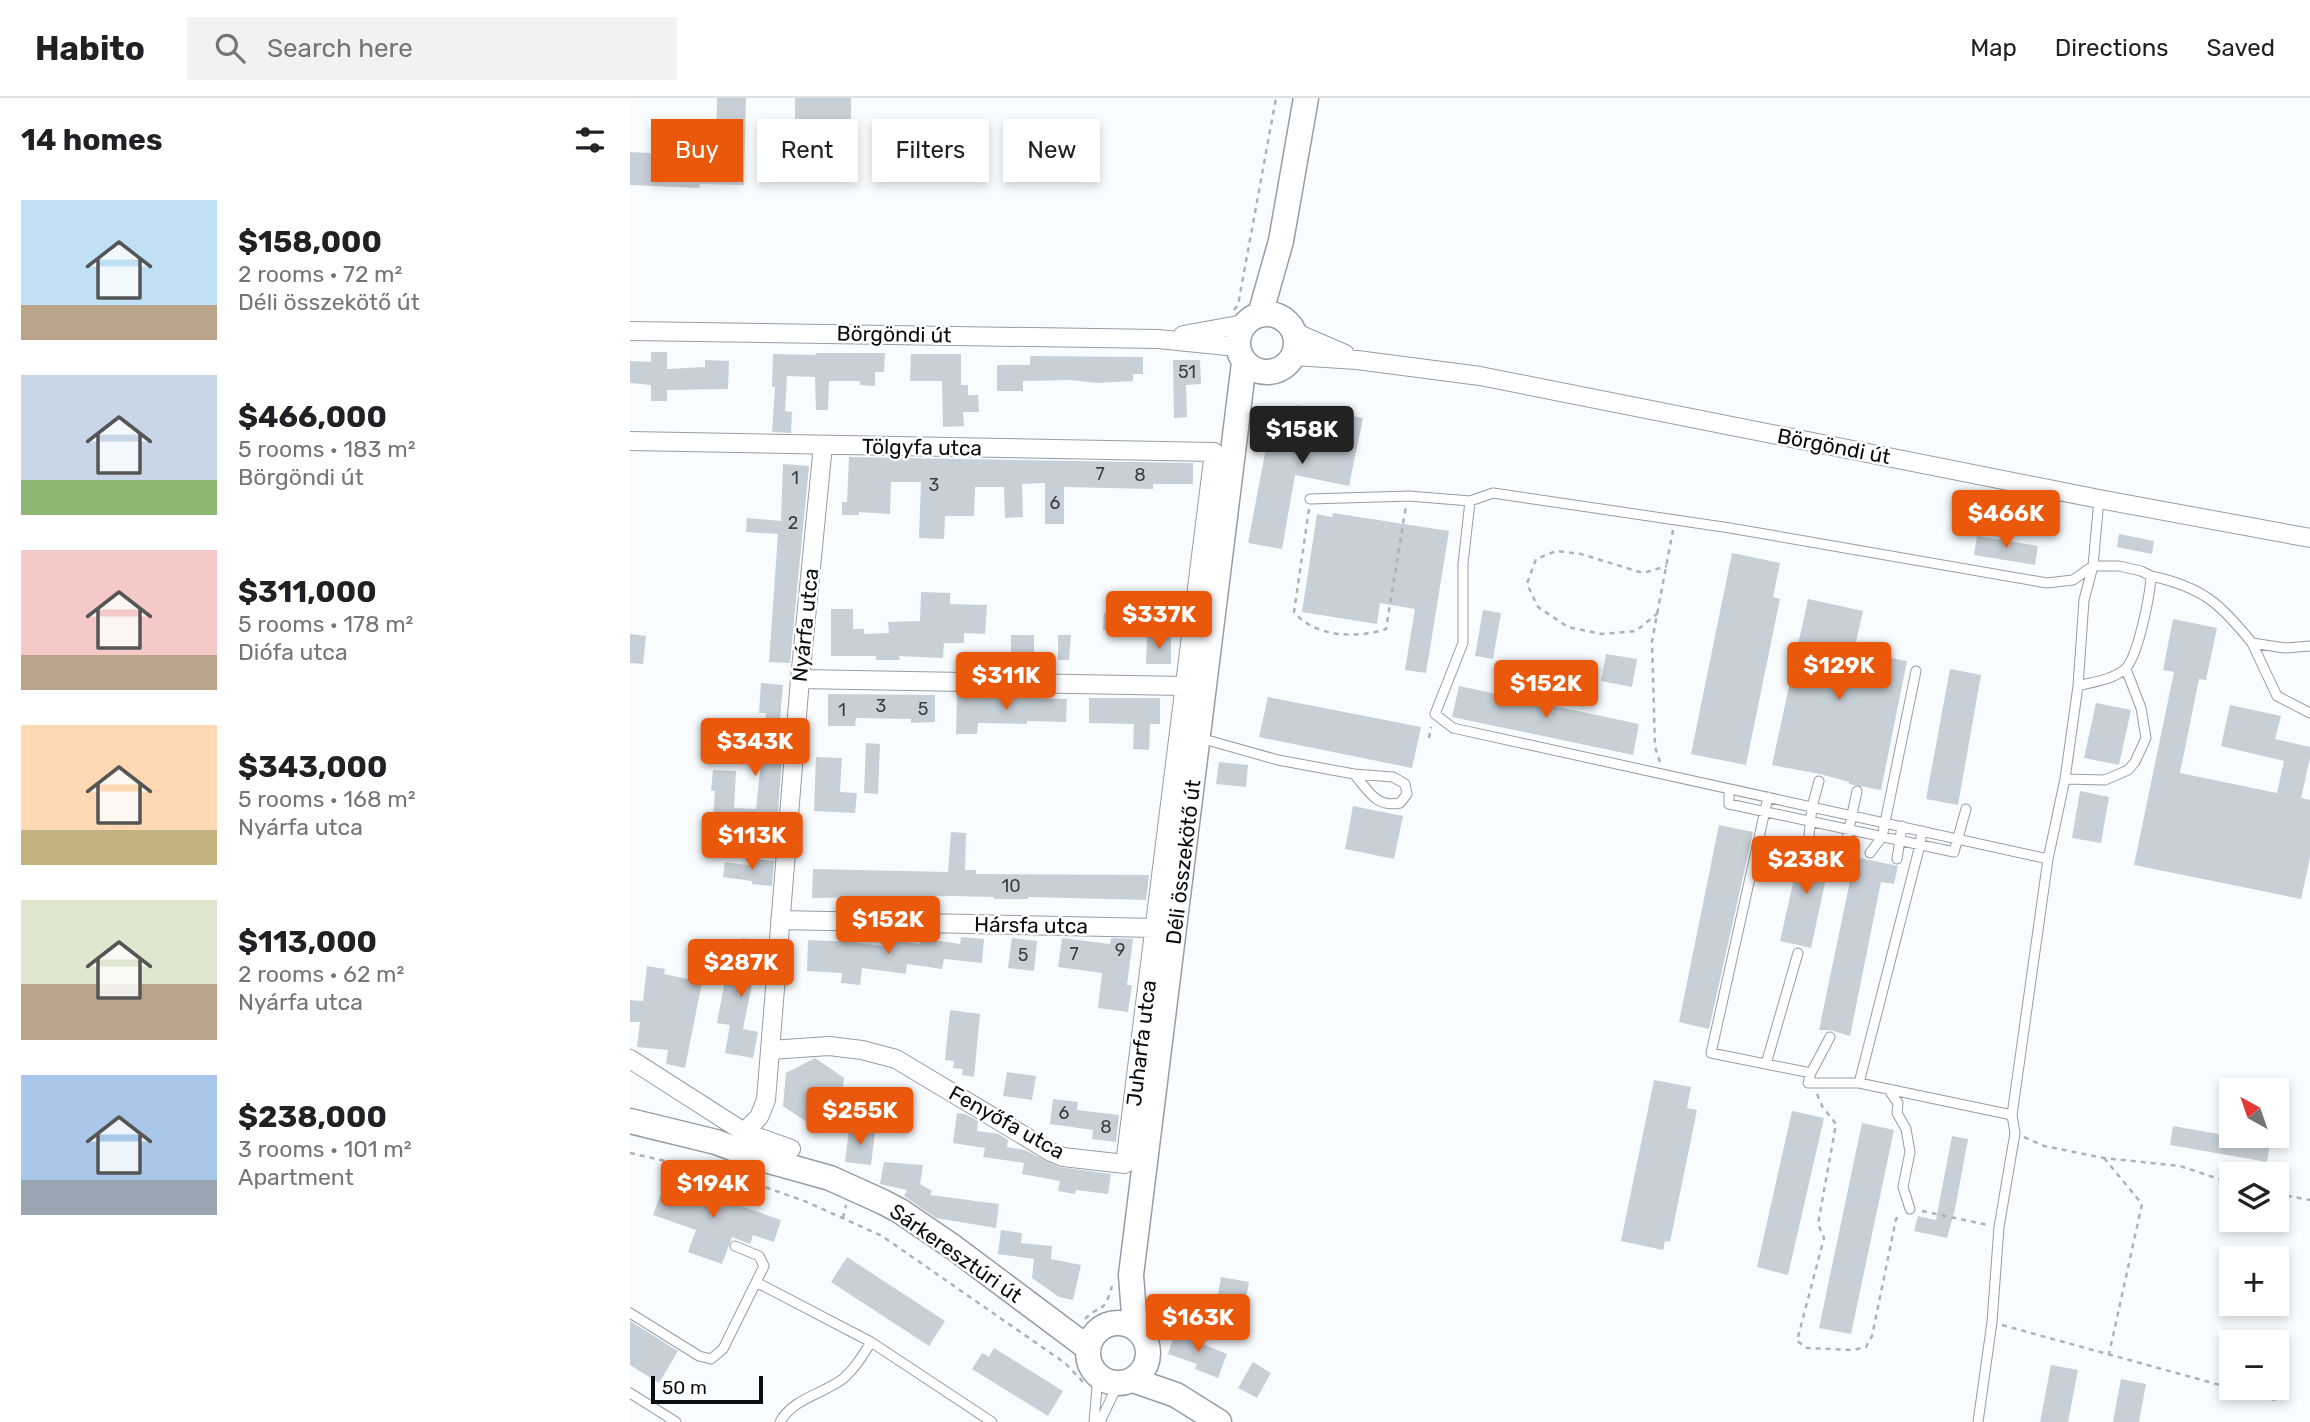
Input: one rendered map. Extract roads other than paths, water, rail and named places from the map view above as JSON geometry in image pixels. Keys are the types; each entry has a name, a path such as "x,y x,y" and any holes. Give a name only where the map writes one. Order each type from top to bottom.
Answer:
{"main road":[{"name":"Déli összekötő út","path":"1101,1332 1122,1278 1198,737 1224,450 1260,340 1281,241 1306,98"},
{"name":"Sárkeresztúri út","path":"630,1121 688,1134 762,1159 831,1178 900,1211 1042,1313 1101,1332"},
{"path":"1117,1380 1145,1366 1148,1346 1143,1336 1101,1332 1089,1363 1117,1380 1176,1395 1219,1422"},
{"path":"1148,1357 1176,1395"}],"street":[{"name":"Börgöndi út","path":"630,331 1260,340 1357,360 1480,376 2099,499 2310,538"},
{"name":"Tölgyfa utca","path":"630,441 1224,450"},
{"name":"Nyárfa utca","path":"744,1132 759,1117 766,1100 800,679 823,445"},
{"name":"Juharfa utca","path":"1125,1164 1185,686 1224,450"},
{"path":"800,679 1185,686"},
{"name":"Hársfa utca","path":"780,920 1156,928"},
{"name":"Fenyőfa utca","path":"771,1050 829,1046 862,1049 897,1059 1051,1152 1063,1157 1125,1164"},
{"path":"630,1059 744,1132 791,1149"}],"lane":[{"path":"1311,499 1409,496 1470,500 1493,493 1675,520 2047,583 2073,580 2093,566 2119,566 2177,582 2205,594 2231,617 2252,643 2277,696 2310,713"},
{"path":"1978,1422 1992,1322 1999,1227 2015,1133 2012,1115 2048,859 2065,779 2078,686 2084,600 2093,566 2099,499"},
{"path":"1470,500 1463,564 1463,643 1435,714 1453,728 2048,859"},
{"path":"2078,686 2108,678 2126,669 2137,650 2151,576"},
{"path":"2252,643 2285,648 2310,646"},
{"path":"2065,779 2105,780 2128,770 2135,762 2146,738 2141,708 2126,669"},
{"path":"1870,853 1882,837 1916,671"},
{"path":"1198,737 1278,760 1354,774 1393,776 1405,784 1407,794 1400,803 1388,806 1376,800 1354,774"},
{"path":"1809,836 1812,807 1819,781"},
{"path":"1729,789 1729,804 1954,852 1966,809"},
{"path":"1843,857 1857,791"},
{"path":"1768,797 1711,1053 1766,1064 1809,1078 1858,1083 2012,1115"},
{"path":"1897,859 1902,826"},
{"path":"1858,1083 1922,831"},
{"path":"1766,1064 1798,953"},
{"path":"1809,1078 1830,1037"},
{"path":"1888,1089 1898,1103 1897,1113 1906,1129 1910,1152 1903,1187 1910,1209"},
{"path":"630,1313 699,1356 711,1359 723,1349 764,1265 759,1256 735,1246"},
{"path":"756,1282 871,1342 992,1422"},
{"path":"780,1422 785,1413 801,1402 843,1379 859,1362 871,1342"},
{"path":"1097,1422 1117,1380"},
{"path":"1097,1422 1117,1380"},
{"path":"630,1393 676,1422"}]}
